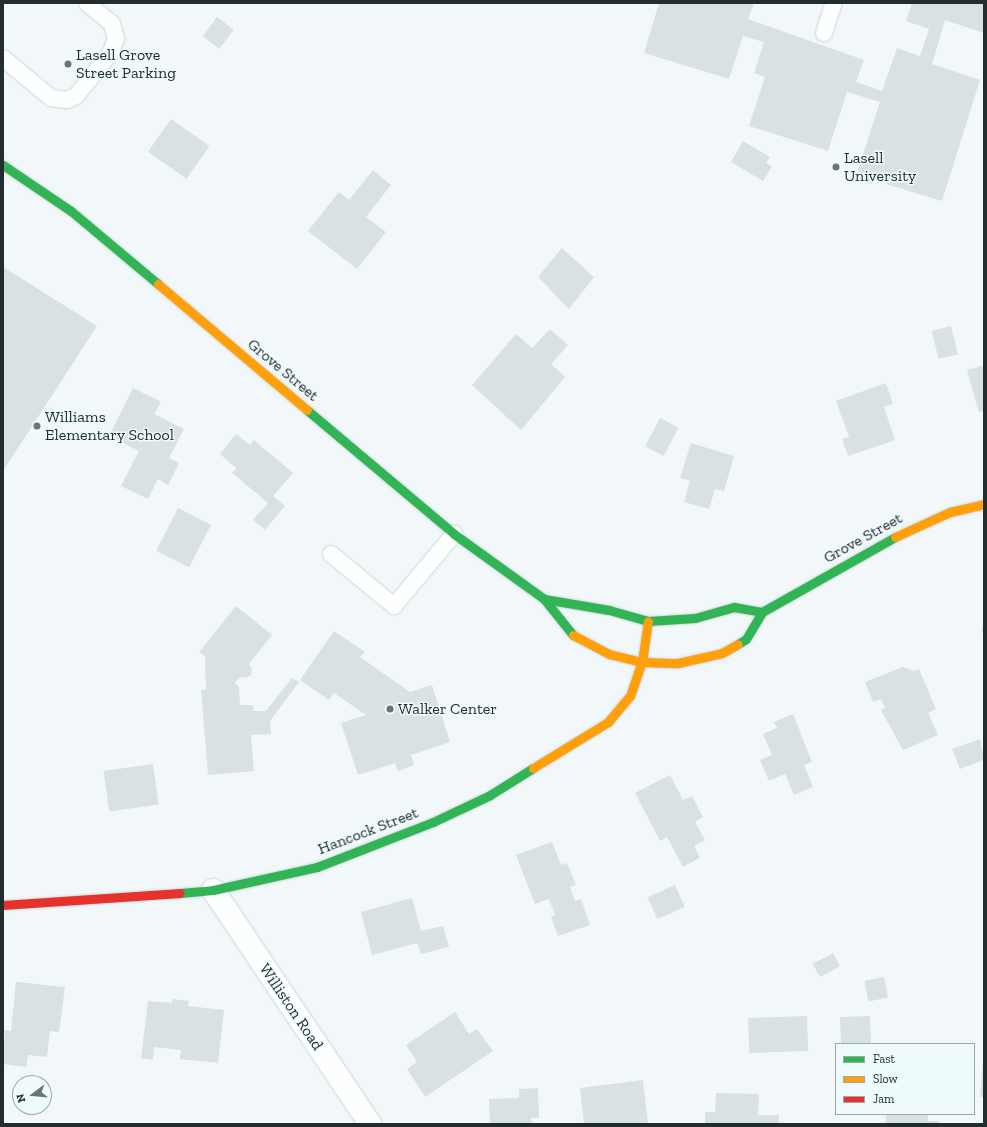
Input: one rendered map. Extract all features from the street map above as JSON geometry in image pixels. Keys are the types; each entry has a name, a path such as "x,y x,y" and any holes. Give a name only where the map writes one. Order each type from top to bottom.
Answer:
{"main road":[{"name":"Grove Street","path":"3,165 71,211 454,534 544,600 576,637 609,654 642,662 678,663 722,653 746,639 762,612 913,527 950,512 984,504"},
{"name":"Grove Street","path":"544,600 609,610 648,621 695,618 734,607 762,612"},
{"name":"Hancock Street","path":"3,905 133,898 213,890 317,866 369,849 433,822 490,795 608,722 630,696 642,662 648,621"}],"street":[{"name":"Williston Road","path":"213,890 370,1124"}],"lane":[{"path":"3,58 51,98 67,100 76,96 111,52 116,38 112,24 87,3"},
{"path":"824,33 834,3"},
{"path":"331,554 394,606 454,534"}],"building":[{"path":"659,3 754,3 748,19 864,60 856,82 882,91 897,48 920,56 929,29 906,21 912,3 984,3 984,33 945,20 932,64 980,80 942,201 886,184 889,177 875,173 872,184 861,181 858,170 880,102 847,92 828,151 749,126 765,77 754,73 764,42 743,36 729,79 644,53"},
{"path":"217,17 234,30 219,49 203,36"},
{"path":"171,119 210,146 187,179 148,152"},
{"path":"743,141 770,157 766,163 772,166 763,181 731,162"},
{"path":"373,170 391,185 366,217 386,232 357,269 308,231 339,192 349,200"},
{"path":"562,248 594,277 569,309 538,277"},
{"path":"3,267 97,326 3,471 4,373"},
{"path":"951,326 958,354 939,359 932,331"},
{"path":"550,329 568,345 551,364 565,377 521,430 472,385 516,334 532,348"},
{"path":"984,365 984,411 979,412 967,370"},
{"path":"886,383 893,404 884,407 895,440 848,456 842,439 849,437 836,401"},
{"path":"133,388 161,402 154,414 184,429 169,458 179,463 168,485 158,479 148,499 121,486 139,451 109,436"},
{"path":"660,418 679,428 664,456 645,446"},
{"path":"236,434 250,445 254,440 293,473 273,496 285,506 265,530 253,520 268,503 232,473 236,468 220,454"},
{"path":"691,443 734,456 724,491 715,489 709,509 684,502 690,481 680,478"},
{"path":"178,508 211,525 189,568 156,551"},
{"path":"236,606 272,635 249,664 252,669 251,675 246,678 240,677 235,683 239,687 240,705 253,705 254,711 266,711 292,678 299,682 270,721 271,734 251,735 254,771 208,775 201,690 206,689 205,656 199,652"},
{"path":"984,627 984,636 981,628"},
{"path":"334,631 365,652 360,657 410,692 432,685 450,742 411,755 414,765 398,771 395,763 358,775 341,723 366,715 334,693 329,700 300,680"},
{"path":"903,667 914,671 919,669 936,709 928,713 938,735 903,750 881,710 885,708 881,699 873,702 865,682"},
{"path":"793,714 812,762 804,765 813,787 794,795 785,774 769,781 760,760 772,755 763,734 777,728 774,722"},
{"path":"980,739 984,760 960,769 952,749"},
{"path":"153,764 159,805 109,812 103,771"},
{"path":"670,775 683,800 692,796 703,817 695,822 705,840 694,846 700,858 683,867 667,837 660,841 635,793"},
{"path":"552,842 561,865 567,863 576,885 570,887 575,901 581,899 590,925 558,936 551,917 555,915 549,899 535,904 516,855"},
{"path":"675,885 685,907 657,919 648,897"},
{"path":"412,898 421,931 443,926 449,947 421,954 417,943 372,955 361,912"},
{"path":"833,953 840,966 820,977 813,964"},
{"path":"884,977 888,998 868,1001 864,981"},
{"path":"16,982 65,987 59,1032 50,1031 47,1057 28,1055 26,1067 3,1064 5,1030 11,1031"},
{"path":"173,999 189,1001 188,1006 224,1010 218,1063 180,1059 181,1050 154,1047 153,1060 141,1058 148,1001 172,1003"},
{"path":"455,1012 469,1034 477,1029 493,1051 425,1097 407,1069 417,1062 406,1045"},
{"path":"807,1016 808,1051 749,1053 748,1018"},
{"path":"870,1016 871,1043 841,1043 840,1017"},
{"path":"983,1063 984,1097 980,1097"},
{"path":"643,1080 648,1124 584,1124 580,1088"},
{"path":"538,1088 539,1118 531,1118 532,1124 490,1124 489,1099 519,1098 519,1089"},
{"path":"716,1093 759,1094 758,1115 779,1115 779,1124 705,1124 705,1112 715,1112"},
{"path":"886,1115 928,1115 928,1121 939,1121 939,1124 886,1124"}],"traffic: fast":[{"path":"3,165 71,211 158,284"},
{"path":"307,410 454,534 544,599 573,635"},
{"path":"738,644 746,639 762,612 895,537"},
{"path":"544,599 609,610 648,621 695,618 734,607 762,612"},
{"path":"180,893 213,890 317,867 433,822 490,795 533,768"}],"traffic: slow":[{"path":"158,284 307,410"},
{"path":"895,537 950,512 984,504"},
{"path":"533,768 608,722 630,696 642,662 648,621"},
{"path":"573,635 609,654 642,662 678,663 722,653 738,644"}],"traffic: jam":[{"path":"3,905 180,893"}],"place":[{"name":"Lasell Grove Street Parking","path":"68,64"},
{"name":"Lasell University","path":"836,167"},
{"name":"Williams Elementary School","path":"37,426"},
{"name":"Walker Center","path":"390,709"}]}
